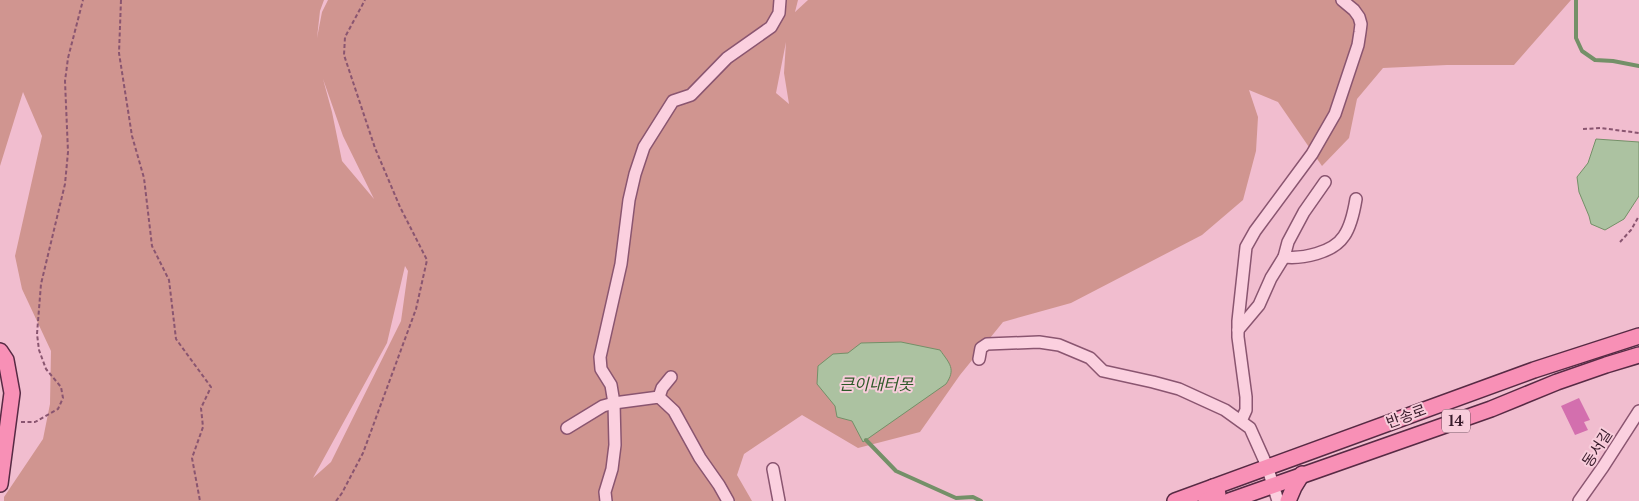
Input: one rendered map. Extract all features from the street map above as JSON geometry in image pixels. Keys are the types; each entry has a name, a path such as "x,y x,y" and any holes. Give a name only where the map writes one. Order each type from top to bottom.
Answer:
{"main road":[{"name":"반송로","path":"1175,501 1534,370 1639,336"},
{"path":"0,351 6,360 12,393 0,484"},
{"name":"반송로","path":"1229,501 1491,409 1565,379 1639,355"},
{"path":"1288,501 1302,474"},
{"path":"1206,501 1218,495 1219,492 1213,487"}],"street":[{"path":"606,501 605,492 612,469 615,445 614,402 611,385 601,368 600,357 621,264 629,200 644,147 673,101 691,95 727,58 772,27 779,14 780,0"},
{"path":"1241,421 1246,410 1246,398 1238,330 1246,248 1255,230 1312,154 1334,114 1358,45 1361,24 1354,10 1342,0"},
{"path":"1238,330 1259,305 1271,278 1284,257 1288,242 1304,212 1325,182"},
{"path":"1284,257 1296,259 1323,252 1334,246 1344,237 1352,217 1356,199"},
{"path":"979,359 981,348 986,344 997,342 1039,342 1059,345 1080,352 1090,358 1103,371 1179,389 1225,410 1250,428 1267,466 1278,501"},
{"path":"659,397 662,388 671,377"},
{"path":"567,428 603,406 614,402 659,397 674,411 700,458 719,484 726,500"},
{"name":"동서길","path":"1580,501 1639,411"},
{"path":"773,469 779,501"}],"path":[{"path":"8,423 35,422 58,409 63,398 61,387 46,369 39,350 37,334 41,284 64,184 68,152 65,81 68,58 83,0"},
{"path":"122,0 119,53 132,136 144,178 152,246 169,280 176,339 211,387 201,408 203,427 192,458 200,501"},
{"path":"336,501 363,453 416,309 427,260 400,206 375,148 344,55 344,37 365,0"},
{"path":"1583,129 1601,128 1639,133"},
{"path":"1620,242 1631,230 1639,216"}],"shaded area":[{"path":"0,0 324,0 320,11 317,38 322,12 328,0 798,0 795,12 808,0 1571,0 1514,65 1447,65 1383,68 1357,99 1349,138 1322,166 1278,102 1249,90 1258,117 1256,151 1243,200 1202,235 1071,303 1003,322 960,375 920,432 858,448 802,415 744,454 737,475 752,501 4,501 4,497 43,439 50,404 51,351 22,289 15,256 42,136 23,92 0,166","holes":["786,42 784,73 789,104 776,93","323,79 343,136 374,199 342,161","405,266 408,271 401,321 331,462 313,478 387,343"]}],"water":[{"path":"1596,139 1639,142 1639,196 1624,219 1605,230 1591,224 1579,192 1577,177 1588,163"},
{"name":"큰이내터못","path":"901,342 940,350 947,359 951,374 946,384 863,442 852,421 837,417 835,406 817,384 818,366 833,354 848,353 861,343"}],"building":[{"path":"1579,398 1590,420 1584,422 1588,430 1575,435 1561,406"}],"waterway":[{"path":"1576,0 1576,38 1582,51 1595,60 1639,66"},
{"path":"866,440 896,471 956,498 973,497 981,501"}]}
